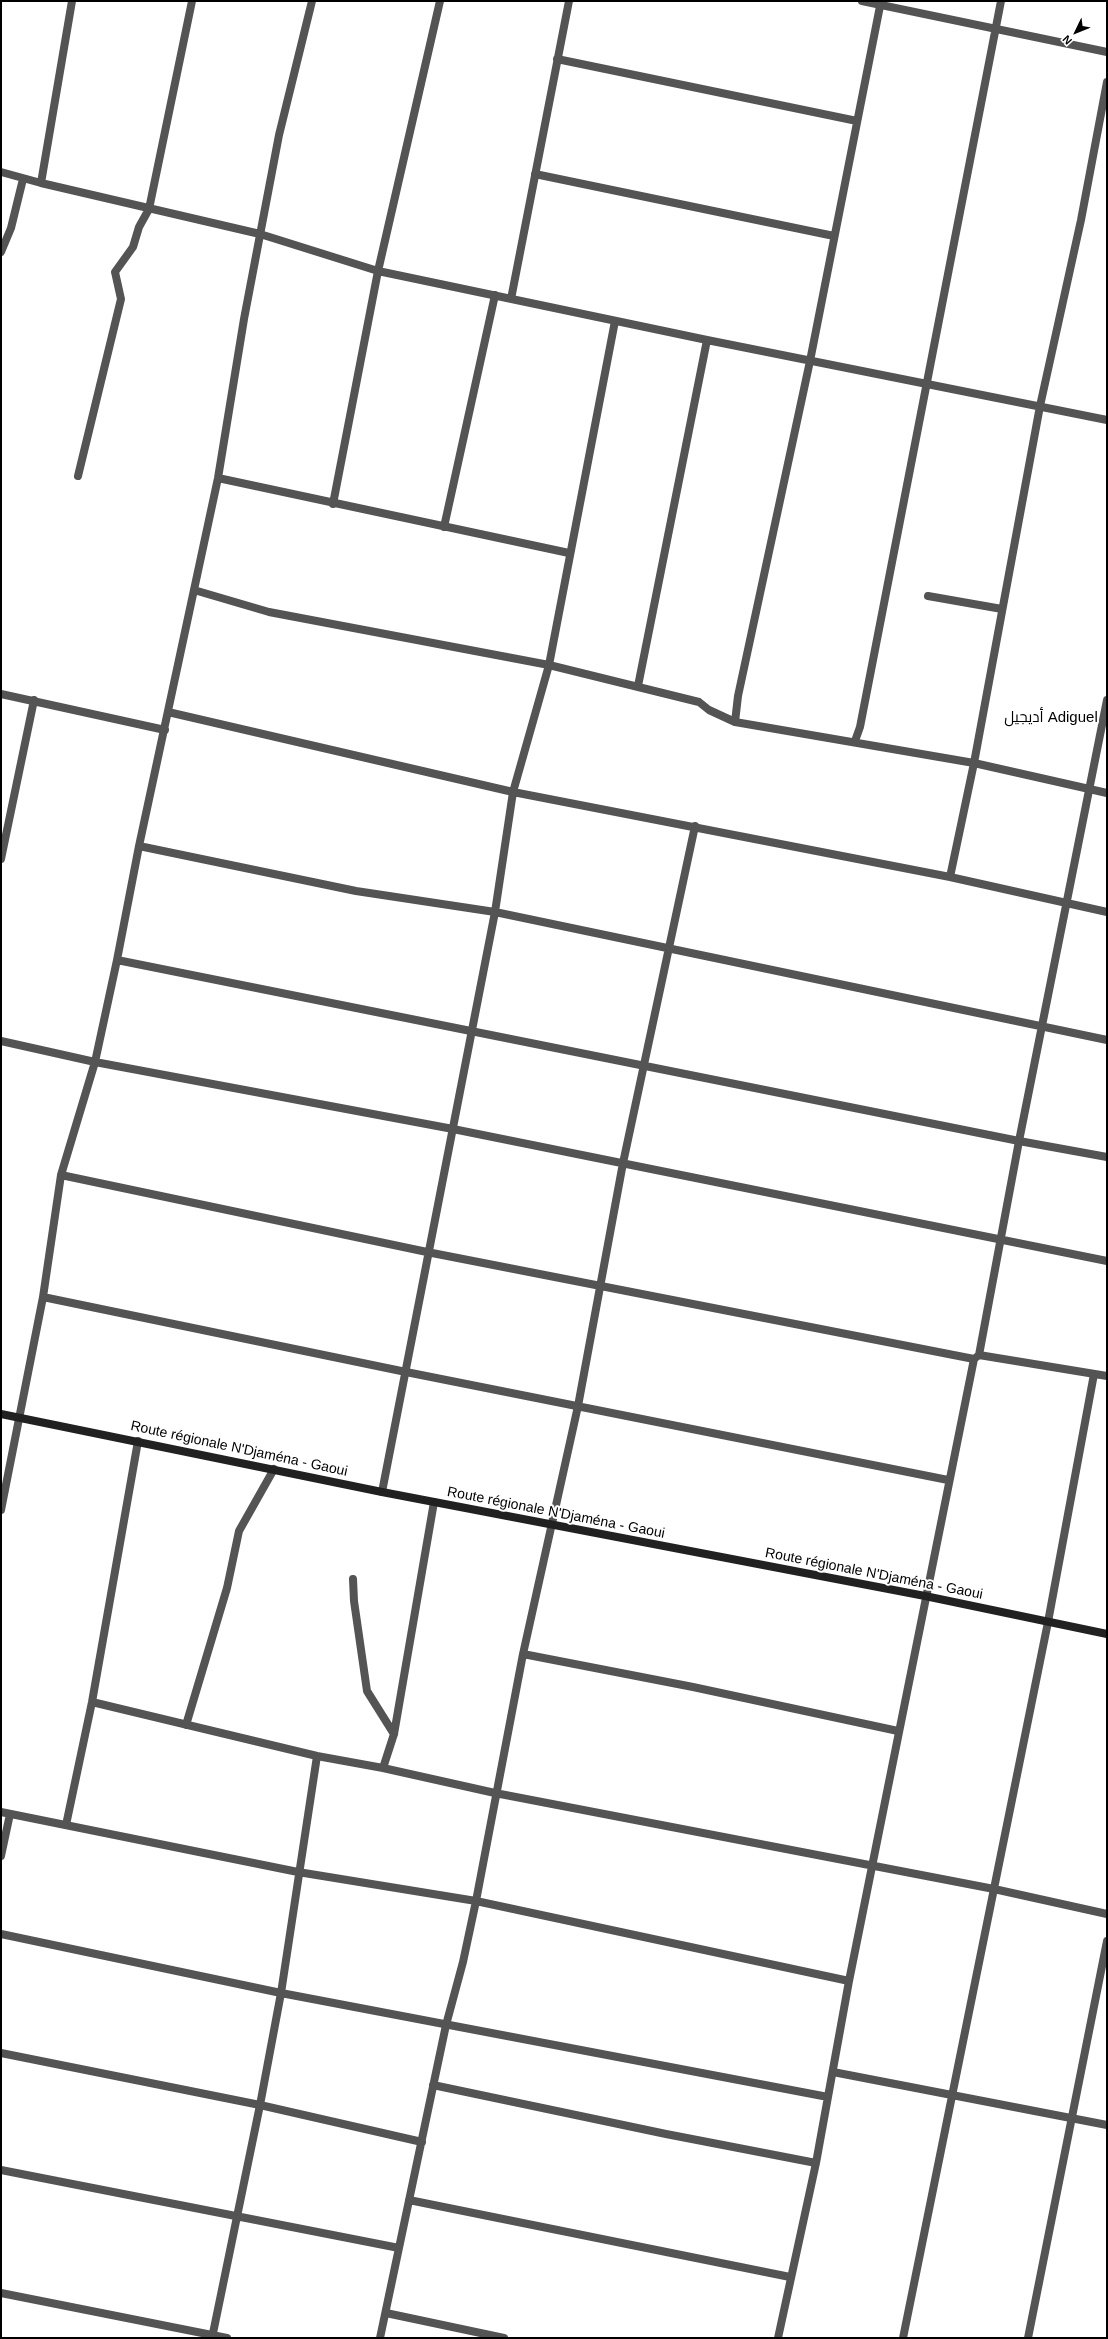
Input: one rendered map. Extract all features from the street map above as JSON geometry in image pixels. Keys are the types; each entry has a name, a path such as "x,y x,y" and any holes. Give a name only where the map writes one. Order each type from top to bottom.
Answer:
{"street":[{"path":"41,183 72,1"},
{"path":"78,476 121,299 115,272 133,247 139,227 149,209 192,1"},
{"path":"1,1510 43,1297 61,1175 95,1062 117,960 139,846 218,478 260,234 282,121 312,1"},
{"path":"333,504 378,271 440,1"},
{"path":"511,299 569,1"},
{"path":"862,1 880,3 1107,52"},
{"path":"855,741 860,727 995,28 1002,1"},
{"path":"735,722 738,696 810,361 880,3"},
{"path":"557,59 857,121"},
{"path":"950,877 974,763 1040,406 1081,220 1107,82"},
{"path":"1,172 149,209 260,234 378,271 707,340 1107,420"},
{"path":"535,174 834,236"},
{"path":"1,252 11,228 23,178"},
{"path":"444,527 495,295"},
{"path":"382,1492 406,1372 427,1252 453,1129 470,1032 495,912 513,792 549,665 569,553 615,321"},
{"path":"638,686 707,340"},
{"path":"218,478 333,504 569,553"},
{"path":"194,590 269,612 549,665 638,686 699,702 709,710 735,722 855,741 974,763 1107,793"},
{"path":"928,596 1002,609"},
{"path":"1,694 34,700 165,730"},
{"path":"1,858 34,700"},
{"path":"778,2338 790,2277 816,2163 849,1981 873,1866 898,1731 948,1480 976,1357 1000,1241 1041,1028 1068,904 1107,700"},
{"path":"168,712 513,792 695,826 840,857 950,877 1107,912"},
{"path":"380,2338 433,2084 446,2025 463,1962 476,1901 523,1654 578,1406 623,1163 667,949 695,826"},
{"path":"139,846 356,891 495,912 1041,1028 1107,1040"},
{"path":"117,960 1019,1141 1107,1156"},
{"path":"1,1041 95,1062 453,1129 1000,1241 1107,1261"},
{"path":"61,1175 427,1252 601,1286 976,1357 1107,1376"},
{"path":"43,1297 406,1372 948,1480"},
{"path":"903,2338 950,2097 1048,1622 1094,1374"},
{"name":"Route régionale N'Djaména - Gaoui","path":"1,1414 382,1492 925,1596 1107,1634"},
{"path":"66,1824 92,1702 138,1441"},
{"path":"186,1725 227,1588 239,1531 274,1469"},
{"path":"383,1768 394,1734 434,1502"},
{"path":"353,1579 354,1601 367,1691 394,1734"},
{"path":"523,1654 693,1687 898,1731"},
{"path":"92,1702 317,1756 383,1768 496,1793 994,1889 1107,1914"},
{"path":"212,2337 260,2105 280,1993 317,1756"},
{"path":"1,1812 298,1872 476,1901 849,1981"},
{"path":"1,1856 10,1814"},
{"path":"1,1934 280,1993 828,2097"},
{"path":"1028,2338 1107,1941"},
{"path":"1,2053 260,2105 422,2142"},
{"path":"833,2072 950,2097 1107,2125"},
{"path":"433,2084 666,2134 816,2163"},
{"path":"1,2170 399,2248"},
{"path":"409,2200 790,2277"},
{"path":"1,2293 212,2337 227,2338"},
{"path":"386,2312 504,2338"}],"district":[{"name":"أديجيل Adiguel","path":"1051,718"}]}
